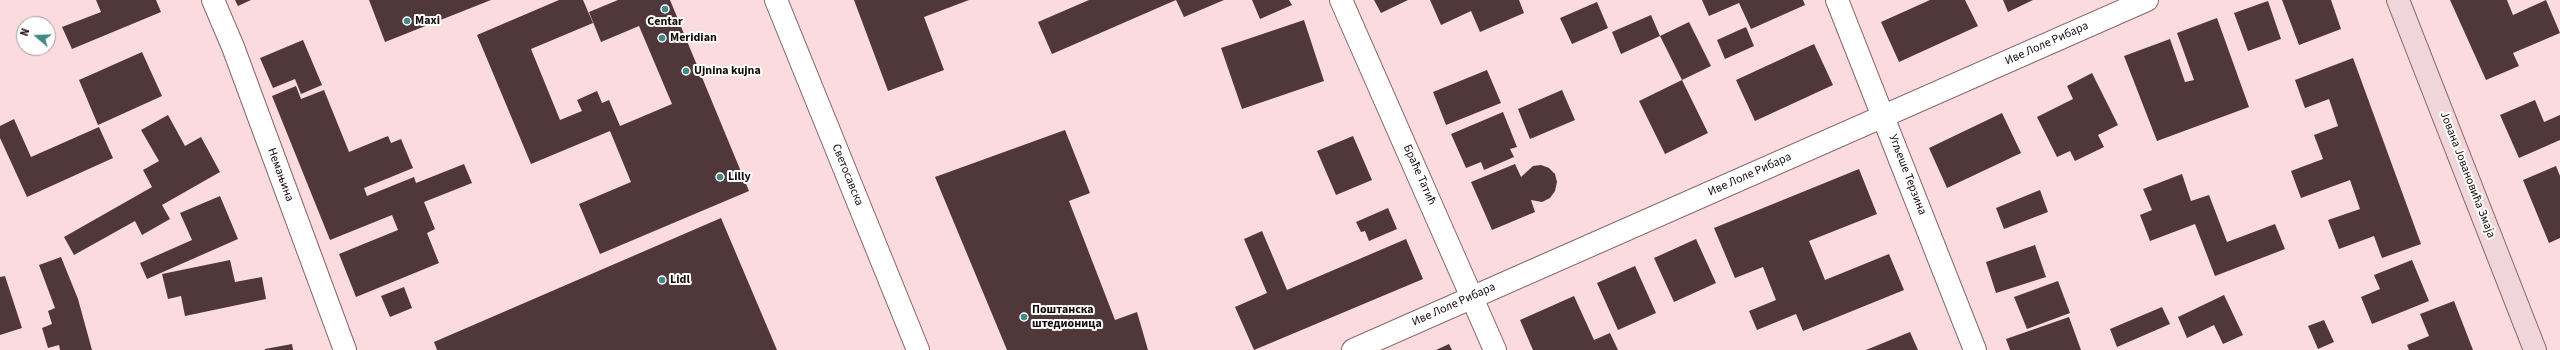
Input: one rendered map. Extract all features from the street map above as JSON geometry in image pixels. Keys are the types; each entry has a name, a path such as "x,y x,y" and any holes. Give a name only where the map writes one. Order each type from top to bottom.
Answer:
{"main road":[{"name":"Јована Јовановића Змаја","path":"2398,0 2535,350"}],"street":[{"name":"Немањина","path":"213,0 236,54 345,350"},
{"name":"Светосавска","path":"776,0 918,350"},
{"name":"Браће Татић","path":"1341,0 1495,350"},
{"name":"Угљеше Терзина","path":"1837,0 1975,350"},
{"name":"Иве Лоле Рибара","path":"1353,350 1472,296 2147,0"}],"building":[{"path":"96,0 156,0 161,12 72,49 62,27 101,12"},
{"path":"235,0 251,0 238,6"},
{"name":"Maxi","path":"369,0 491,0 385,42"},
{"path":"559,0 583,0 593,23 531,49 560,120 582,111 577,100 597,91 602,103 609,100 620,126 672,104 639,26 601,42 589,12 618,0 670,0 749,191 600,254 579,204 631,182 610,131 531,164 477,35"},
{"path":"854,0 969,0 924,17 944,70 888,91"},
{"path":"1089,0 1176,0 1052,54 1038,22"},
{"path":"1176,0 1224,0 1184,17"},
{"path":"1252,0 1289,0 1292,5 1260,19"},
{"path":"1374,0 1408,0 1381,13"},
{"path":"1430,0 1519,0 1524,13 1480,32 1471,11 1441,25"},
{"path":"1702,0 1803,0 1805,5 1751,29 1739,3 1709,16"},
{"path":"1930,0 1965,0 1978,26 1899,62 1881,22"},
{"path":"2003,0 2033,0 2008,12"},
{"path":"2282,0 2331,0 2341,29 2299,45"},
{"path":"2450,0 2507,0 2513,15 2546,0 2560,33 2513,53 2519,66 2486,80"},
{"path":"2268,1 2281,39 2248,51 2234,13"},
{"path":"1597,2 1608,28 1572,44 1560,18"},
{"path":"1651,15 1660,36 1621,54 1612,32"},
{"path":"2217,18 2249,107 2157,141 2124,56 2170,39 2185,82 2194,80 2177,33"},
{"path":"1304,20 1324,81 1242,109 1221,48"},
{"path":"1689,22 1711,66 1682,80 1660,36"},
{"path":"1746,27 1754,46 1725,59 1717,40"},
{"path":"303,40 322,85 301,94 295,79 273,88 260,58"},
{"path":"1814,44 1833,85 1755,121 1736,80"},
{"path":"142,52 162,96 98,125 79,80"},
{"path":"2353,58 2421,244 2382,258 2374,236 2339,249 2328,220 2360,209 2350,180 2301,198 2291,171 2323,159 2314,135 2338,126 2329,99 2305,108 2295,80"},
{"path":"1487,70 1501,103 1446,125 1433,92"},
{"path":"2092,73 2118,125 2098,135 2104,147 2075,161 2070,151 2057,157 2037,117 2073,99 2067,86"},
{"path":"1682,80 1708,133 1665,154 1639,101"},
{"path":"296,86 301,99 324,90 349,152 388,136 391,143 401,139 413,168 364,188 367,196 414,177 416,183 464,164 472,183 424,202 435,229 427,233 439,263 356,297 339,254 398,230 392,215 330,240 272,96"},
{"path":"1562,90 1575,120 1530,139 1518,109"},
{"path":"2535,100 2544,122 2560,115 2560,140 2519,158 2500,115"},
{"path":"1503,112 1517,147 1510,149 1514,157 1484,170 1481,162 1466,168 1451,134"},
{"path":"2002,113 2021,153 1947,188 1929,148"},
{"path":"168,115 185,146 201,137 220,172 162,205 170,219 142,235 135,221 74,255 64,237 152,187 143,170 159,161 141,130"},
{"path":"14,119 31,157 99,127 113,158 27,197 0,138 0,126"},
{"path":"1065,130 1090,193 1069,201 1115,320 1137,312 1148,350 1007,350 935,177"},
{"path":"1353,136 1372,180 1336,195 1317,151"},
{"path":"1515,164 1521,177 1533,166 1541,165 1549,168 1555,174 1557,182 1555,191 1550,198 1542,202 1531,200 1535,212 1492,230 1471,182"},
{"path":"2556,166 2560,176 2560,238 2549,243 2523,180"},
{"path":"1859,169 1877,214 1809,241 1825,280 1889,254 1904,290 1803,331 1796,314 1757,330 1749,311 1776,300 1763,267 1735,278 1714,228"},
{"path":"2182,174 2191,201 2209,195 2227,242 2275,224 2285,249 2215,276 2195,224 2150,241 2140,215 2152,210 2143,189"},
{"path":"2040,190 2048,212 2004,229 1996,208"},
{"path":"220,196 238,239 147,279 140,263 192,240 180,213"},
{"path":"1388,208 1397,229 1369,241 1365,231 1361,232 1356,222"},
{"name":"Lidl","path":"721,218 777,350 437,350 434,342"},
{"path":"1262,231 1287,290 1406,239 1423,279 1254,350 1235,307 1267,293 1244,239"},
{"path":"1696,239 1716,283 1674,302 1654,258"},
{"path":"2035,245 2046,277 1996,293 1986,262"},
{"path":"61,257 78,299 92,350 60,350 59,345 48,348 42,328 52,324 48,311 55,308 39,265"},
{"path":"230,260 235,282 262,277 266,299 185,316 181,296 168,299 162,274"},
{"path":"2412,260 2429,301 2372,324 2361,297 2380,289 2374,275"},
{"path":"1635,266 1656,313 1618,330 1597,283"},
{"path":"5,276 22,328 0,335 0,277"},
{"path":"2058,281 2070,313 2027,329 2014,297"},
{"path":"404,287 412,308 390,317 381,296"},
{"path":"2224,295 2243,335 2223,344 2214,325 2187,338 2178,317"},
{"path":"1574,296 1594,340 1610,333 1618,350 1533,350 1520,320"},
{"path":"2454,301 2473,350 2409,350 2407,345 2429,336 2420,314"},
{"path":"2162,307 2170,324 2117,347 2110,329"},
{"path":"2069,317 2081,350 2010,350 2006,339"},
{"path":"2324,320 2334,342 2318,349 2308,326"},
{"path":"1910,332 1918,350 1866,350"},
{"path":"292,344 293,350 265,350 265,349"},
{"path":"1449,344 1452,350 1436,350"}],"place":[{"name":"Centar","path":"665,9"},
{"name":"Maxi","path":"407,21"},
{"name":"Meridian","path":"662,38"},
{"name":"Ujnina kujna","path":"686,71"},
{"name":"Lilly","path":"720,177"},
{"name":"Lidl","path":"662,280"},
{"name":"Поштанска штедионица","path":"1024,317"}]}
